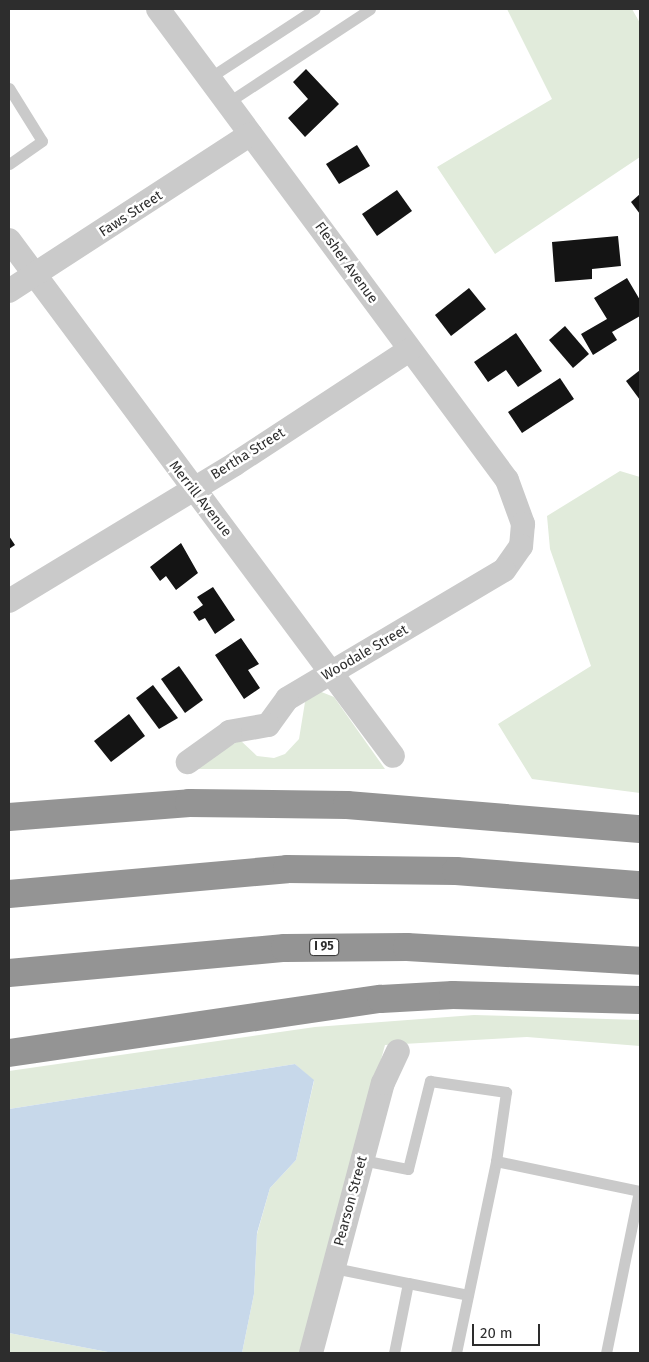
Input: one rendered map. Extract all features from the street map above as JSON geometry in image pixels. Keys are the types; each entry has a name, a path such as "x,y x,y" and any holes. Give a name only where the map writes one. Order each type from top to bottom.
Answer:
{"highway":[{"path":"9,801 109,806 405,807 640,829"},
{"path":"9,817 109,806"},
{"path":"9,894 287,870 456,871 640,885"},
{"name":"I 95","path":"9,973 285,948 426,948 640,961"},
{"path":"9,1053 381,999 453,995 640,1000"}],"street":[{"name":"Flesher Avenue","path":"158,9 507,480 523,524"},
{"name":"Faws Street","path":"9,291 251,134"},
{"name":"Merrill Avenue","path":"9,240 192,489 393,756"},
{"name":"Bertha Street","path":"9,601 192,489 409,350"},
{"name":"Woodale Street","path":"188,762 230,732 268,725 287,699 504,570 521,546 523,524"},
{"name":"Pearson Street","path":"311,1353 383,1083 398,1051"}],"lane":[{"path":"209,78 316,9"},
{"path":"228,103 370,9"},
{"path":"9,88 42,141 9,164"},
{"path":"362,1160 408,1169 430,1080 506,1092 496,1161 456,1353"},
{"path":"496,1161 639,1191 606,1353"},
{"path":"334,1268 468,1295"},
{"path":"394,1353 408,1283"}],"green space":[{"path":"507,9 632,9 640,23 640,157 495,254 437,167 552,99"},
{"path":"620,471 640,477 640,793 532,779 498,724 591,666 550,549 547,516"},
{"path":"319,691 334,697 385,769 194,769 240,740 257,756 274,758 285,754 299,739 305,702"},
{"path":"474,1015 640,1020 640,1046 527,1037 385,1045 301,1353 242,1353 254,1294 257,1234 270,1188 296,1160 314,1081 295,1064 9,1109 9,1071 315,1027"},
{"path":"9,1333 113,1353 9,1353"}],"water":[{"path":"295,1064 314,1080 296,1160 270,1188 257,1233 254,1294 242,1353 113,1353 9,1333 9,1109"}],"building":[{"path":"306,69 339,104 305,137 288,118 308,99 293,82"},
{"path":"357,145 370,166 339,184 326,164"},
{"path":"397,190 412,211 377,236 362,214"},
{"path":"640,194 640,214 631,202"},
{"path":"618,236 621,266 592,269 592,279 555,282 552,242"},
{"path":"627,278 640,300 640,316 612,332 617,340 593,355 581,334 607,319 594,298"},
{"path":"469,288 486,309 451,336 435,315"},
{"path":"565,326 589,354 573,368 549,340"},
{"path":"516,333 542,371 518,387 506,370 488,382 474,362"},
{"path":"640,370 640,400 626,381"},
{"path":"560,378 574,399 522,433 508,412"},
{"path":"9,536 15,545 9,549"},
{"path":"181,543 198,573 176,590 166,576 160,581 150,567"},
{"path":"213,587 235,620 215,634 205,618 199,621 193,612 203,605 197,597"},
{"path":"241,638 259,664 248,670 260,688 244,699 215,655"},
{"path":"179,666 203,700 185,713 161,679"},
{"path":"153,685 178,718 159,729 136,698"},
{"path":"129,714 145,736 111,762 94,741"}]}
